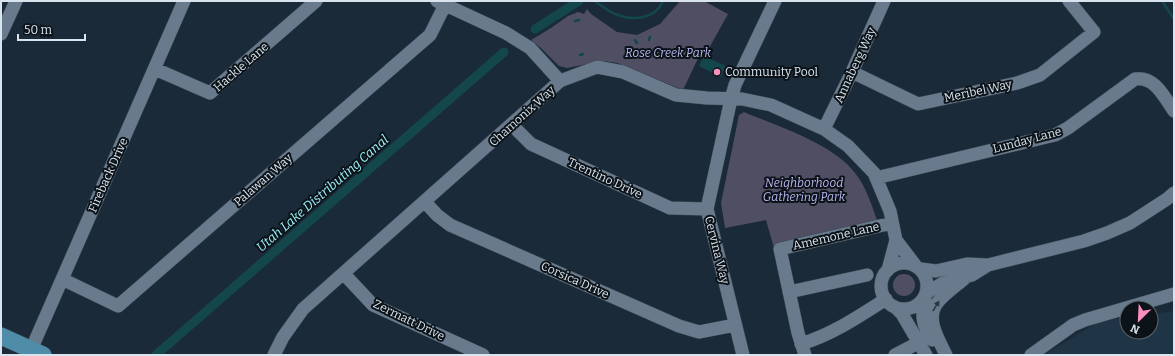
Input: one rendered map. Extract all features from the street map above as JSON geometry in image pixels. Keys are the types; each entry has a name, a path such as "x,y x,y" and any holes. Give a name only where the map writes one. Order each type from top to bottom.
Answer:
{"main road":[{"path":"1,336 37,352"}],"street":[{"name":"Fireback Drive","path":"37,352 62,279 184,1"},
{"name":"Hackle Lane","path":"155,69 210,93 316,1"},
{"name":"Cervina Way","path":"743,355 707,209 730,99 735,85 775,1"},
{"name":"Annaberg Way","path":"824,129 884,1"},
{"name":"Meribel Way","path":"852,72 918,104 1017,83 1040,75 1094,32 1068,1"},
{"path":"1,34 12,2"},
{"path":"441,3 506,33 530,48 560,82"},
{"name":"Palawan Way","path":"62,279 118,306 430,35 441,3"},
{"name":"Chamonix Way","path":"274,355 283,337 304,309 560,82 597,67 623,72 676,95 742,99 771,105 824,129 848,146 874,173 890,211 896,240 918,267"},
{"name":"Lunday Lane","path":"876,178 1056,134 1068,128 1135,79 1141,78 1153,82 1174,111"},
{"name":"Trentino Drive","path":"512,125 531,144 670,208 707,209"},
{"path":"890,303 901,309 908,309 920,303 926,295 943,283 967,276 988,265 1107,233 1130,223 1174,193"},
{"name":"Corsica Drive","path":"425,202 437,215 450,225 679,326 699,332 735,325"},
{"name":"Amemone Lane","path":"789,292 780,249 892,223"},
{"name":"Chamonix Way","path":"888,270 896,240"},
{"path":"926,355 902,314 890,303 882,290 881,282 888,270 896,264 905,263 936,271 967,264 988,265"},
{"path":"918,267 926,276 928,285 922,321 926,332 942,355"},
{"name":"Zermatt Drive","path":"344,274 374,305 483,355"},
{"path":"867,275 789,292 803,350 815,340 890,303"},
{"path":"946,355 934,327 932,316 938,302 967,276"},
{"path":"1031,355 1073,325 1085,320 1174,294"},
{"path":"895,355 918,343"}],"shaded area":[{"name":"Community Pool","path":"704,56 726,66 721,77 699,66"},
{"path":"1174,311 1174,355 1044,355 1100,321 1119,318 1119,340 1159,340 1159,313"}],"green space":[{"name":"Rose Creek Park","path":"680,1 704,1 728,14 708,50 703,48 683,90 617,63 602,61 567,68 559,66 531,40 568,16 578,12 584,14 587,9 591,14 617,32 637,35 660,24"},
{"name":"Neighborhood Gathering Park","path":"744,112 804,137 833,153 846,163 855,173 868,195 877,220 774,248 766,220 725,228 721,203 739,115"},
{"path":"904,274 912,277 915,285 912,293 904,296 896,293 893,285 896,277"}],"waterway":[{"name":"Utah Lake Distributing Canal","path":"535,29 579,1"},
{"path":"596,2 615,14 629,18 636,18 655,12 663,1"},
{"path":"1162,1 1174,19"},
{"path":"575,21 579,20"},
{"name":"Utah Lake Distributing Canal","path":"156,355 504,52"}],"place":[{"name":"Community Pool","path":"717,72"}]}
